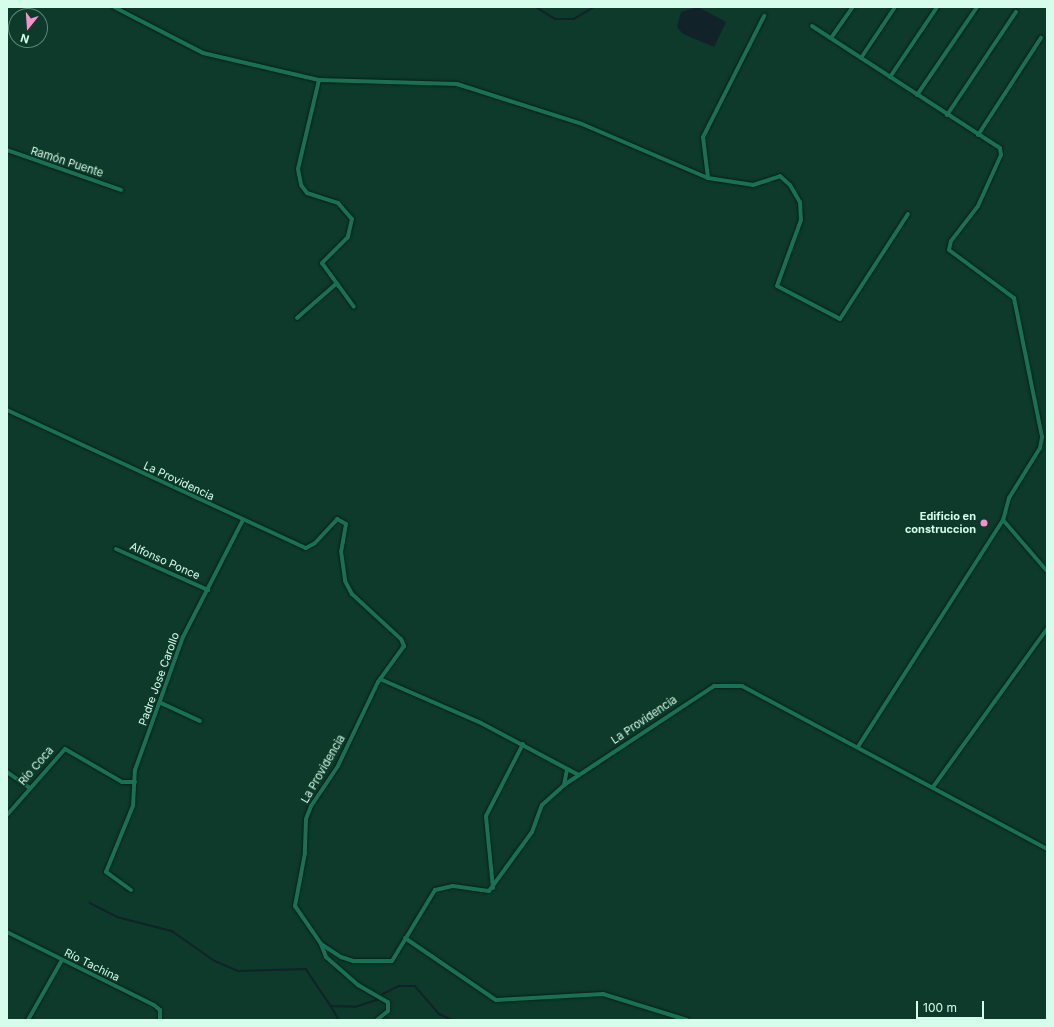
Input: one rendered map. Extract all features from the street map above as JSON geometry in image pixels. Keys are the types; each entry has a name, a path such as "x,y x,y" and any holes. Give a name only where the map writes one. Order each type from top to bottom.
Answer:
{"street":[{"path":"114,7 203,53 319,80 457,84 582,124 708,178 752,185 776,176 790,185 800,202 801,220 777,286 840,319 908,214"},
{"path":"831,38 853,7"},
{"path":"861,58 895,7"},
{"path":"890,77 936,7"},
{"path":"917,95 977,7"},
{"path":"947,115 1016,12"},
{"path":"708,178 703,137 764,16"},
{"path":"812,26 978,135 997,145 1001,155 978,206 951,241 949,250 1014,298 1042,437 1040,448 1009,498 1003,520 858,747 1047,849"},
{"path":"978,135 1041,38"},
{"path":"319,80 298,169 301,185 307,193 338,203 352,219 348,237 322,263 354,307"},
{"name":"Ramón Puente","path":"7,150 122,190"},
{"path":"297,318 336,284"},
{"name":"La Providencia","path":"7,410 306,548 315,543 329,524 337,519 344,521 341,557 345,581 352,594 403,643 380,679 338,766 311,806 306,819 306,853 295,906 321,944 353,961 389,962 395,959 405,938 435,890 444,886 487,891 493,888 532,832 542,805 564,785 704,690 719,685 742,686 858,747"},
{"name":"Padre Jose Carollo","path":"131,890 106,872 134,806 135,770 161,703 183,637 243,520"},
{"path":"1003,520 1047,571"},
{"name":"Alfonso Ponce","path":"116,549 208,590"},
{"path":"933,787 1047,629"},
{"path":"380,679 523,744 579,775"},
{"path":"161,703 200,721"},
{"path":"493,888 486,816 523,744"},
{"name":"Río Coca","path":"7,815 65,749 122,782 135,782"},
{"path":"564,785 567,769"},
{"path":"7,772 30,788"},
{"name":"Río Tachina","path":"7,932 154,1004 160,1010 160,1020"},
{"path":"405,938 496,1000 603,994 687,1020"},
{"path":"321,944 326,957 358,985 388,1002 388,1011 377,1020"},
{"path":"28,1020 62,960"}],"water":[{"path":"698,7 726,22 714,47 683,34 677,27 681,12"}],"waterway":[{"path":"536,7 555,19 574,19 594,7"},
{"path":"90,903 117,917 172,931 215,961 239,971 306,969 331,1006 355,1007 377,1000"},
{"path":"383,994 399,986 415,986 439,1014 453,1020"},
{"path":"331,1006 339,1020"}],"place":[{"name":"Edificio en construccion","path":"984,523"}]}
